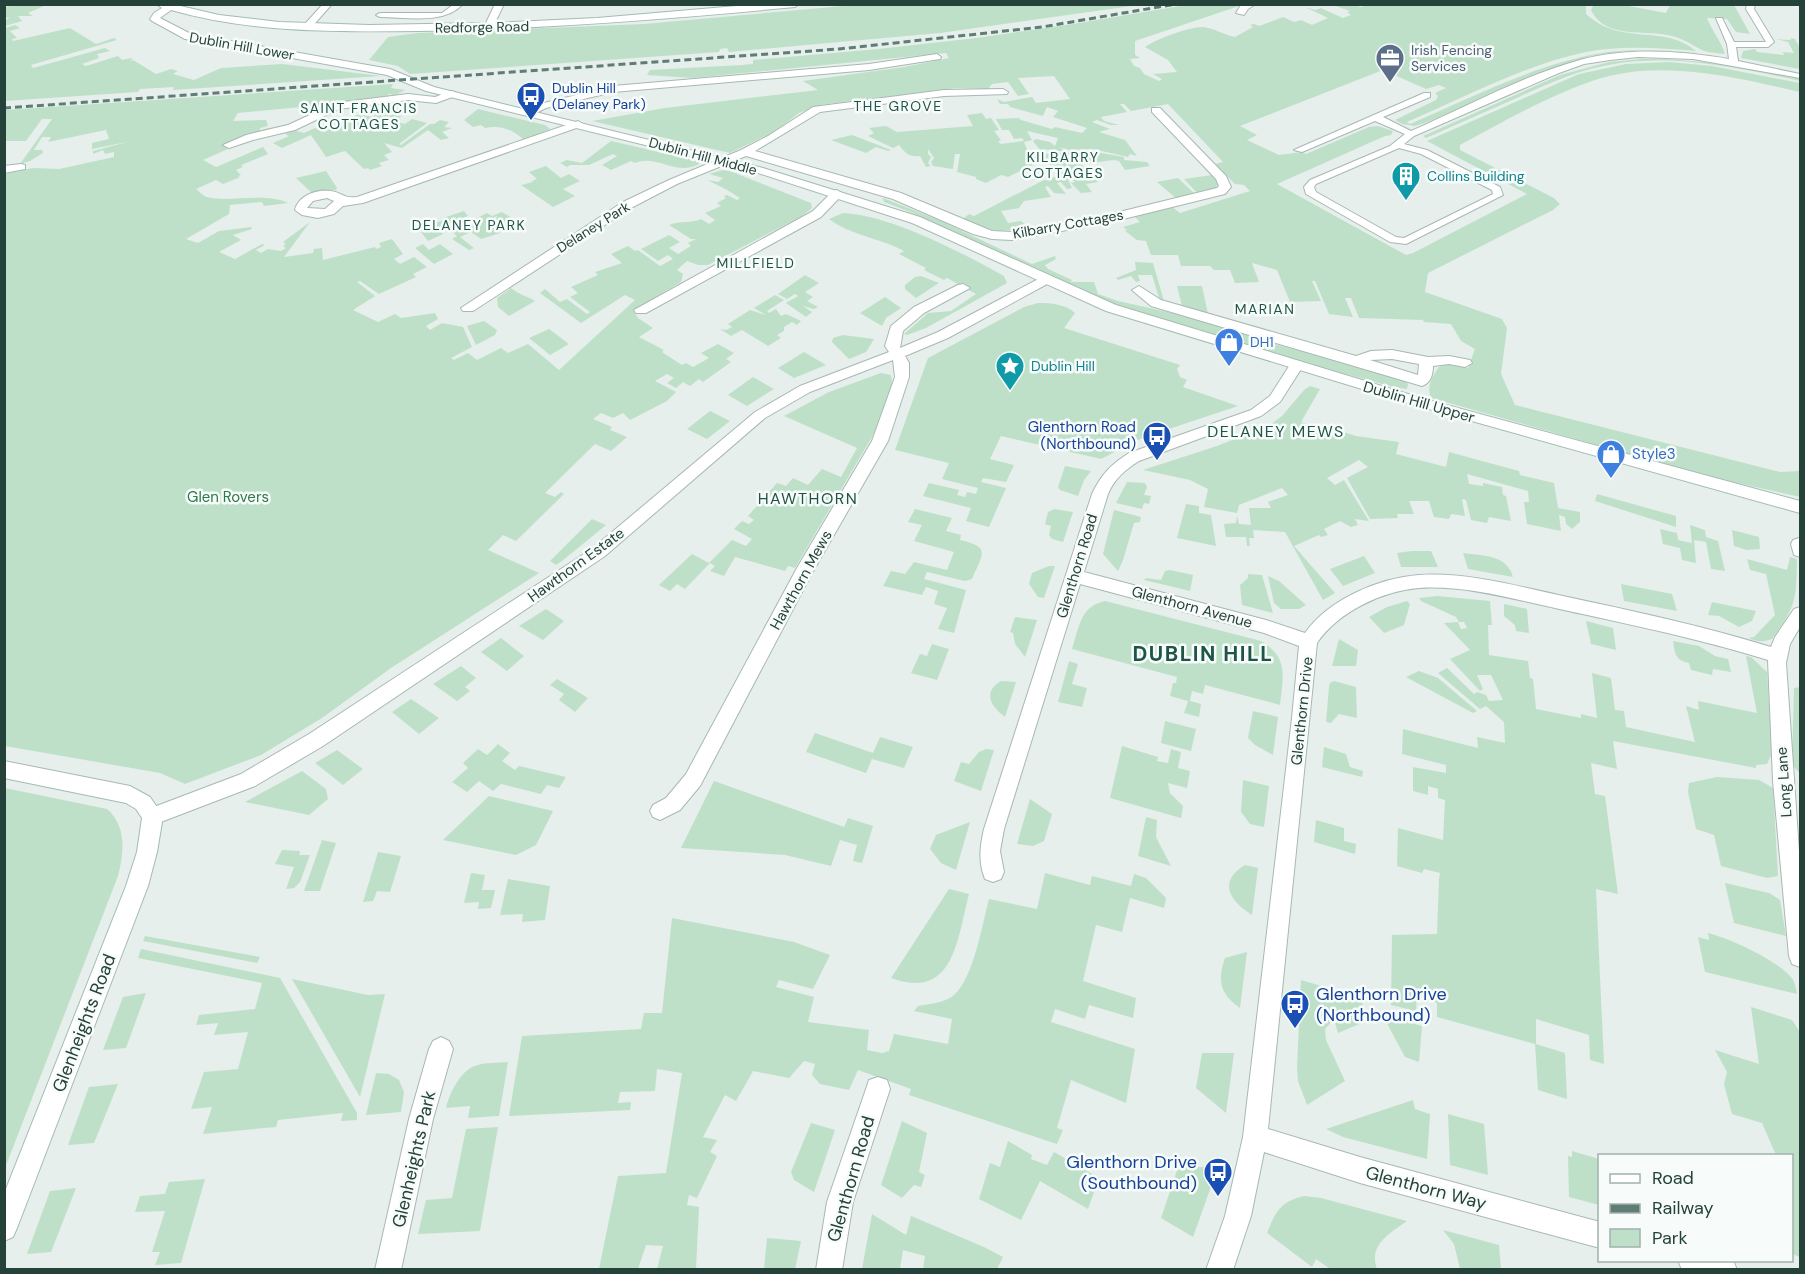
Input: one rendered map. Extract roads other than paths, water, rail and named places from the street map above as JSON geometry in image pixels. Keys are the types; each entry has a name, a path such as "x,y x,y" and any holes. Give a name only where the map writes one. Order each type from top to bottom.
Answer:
{"street":[{"path":"489,26 500,4"},
{"path":"1241,13 1244,7 1252,4"},
{"name":"Redforge Road","path":"165,6 236,22 307,27 489,26 624,20 788,5"},
{"name":"Dublin Hill Lower","path":"165,6 155,19 188,37 352,64"},
{"name":"Dublin Hill Middle","path":"352,64 398,74 420,85 451,94 725,160 837,194 916,220 1044,280"},
{"path":"725,160 772,138 803,116 828,107 944,93 1003,92"},
{"path":"229,145 250,137 291,128 336,106 408,97 436,100 451,94"},
{"name":"Kilbarry Cottages","path":"745,152 897,196 984,233 1012,236 1111,218 1221,191 1225,187 1222,178 1156,110"},
{"path":"340,203 359,200 556,134 578,124"},
{"name":"Delaney Park","path":"468,308 627,205 725,160"},
{"path":"4,170 21,167"},
{"path":"641,310 817,214 837,194"},
{"path":"963,288 919,310 896,329 892,346 897,354 943,335 1044,280"},
{"name":"Dublin Hill Upper","path":"1044,280 1111,308 1296,366 1800,507"},
{"path":"1139,290 1156,303 1422,381"},
{"name":"Hawthorn Mews","path":"660,811 673,804 693,780 803,573 880,441 889,421 902,377 902,363 897,354"},
{"name":"Hawthorn Estate","path":"153,816 248,780 316,741 599,552 760,415 805,389 897,354"},
{"path":"1357,361 1374,355 1403,355 1420,358 1426,362 1449,360 1465,363"},
{"path":"1416,401 1426,373 1426,362"},
{"name":"Glenthorn Road","path":"993,872 990,851 994,830 1100,494 1107,479 1120,466 1150,451 1256,413 1275,399 1296,366"},
{"name":"Glenthorn Avenue","path":"1074,576 1266,627 1309,642"},
{"name":"Glenthorn Drive","path":"1219,1269 1238,1216 1255,1137 1309,642 1329,619 1376,592 1395,586 1429,582 1495,588 1683,629 1778,656"},
{"name":"Long Lane","path":"1800,614 1781,642 1778,656 1783,781 1800,956"},
{"path":"4,769 130,795 143,803 153,816"},
{"name":"Glenheights Road","path":"4,1228 136,886 150,841 153,816"},
{"name":"Glenheights Park","path":"388,1269 421,1119 441,1050"},
{"name":"Glenthorn Road","path":"829,1269 840,1202 878,1089"},
{"name":"Glenthorn Way","path":"1255,1137 1360,1170 1598,1235"},
{"path":"1698,1262 1724,1269"}],"lane":[{"path":"307,27 328,4"},
{"path":"388,4 380,15 443,15 456,9 459,4"},
{"path":"1731,44 1762,46 1770,42 1750,9 1751,4"},
{"path":"1719,20 1731,44 1734,62"},
{"path":"1398,145 1424,152 1497,189 1498,195 1406,241 1394,240 1311,194 1309,187 1313,182 1398,145 1411,134 1551,73 1585,62 1654,55 1734,62 1800,76"},
{"path":"530,113 543,106 614,89 858,68 937,57"},
{"path":"1299,150 1426,95"},
{"path":"1374,117 1411,134"}],"railway":[{"path":"4,108 839,49 1042,27 1176,4"}],"place":[{"name":"Irish Fencing Services","path":"1390,84"},
{"name":"Dublin Hill (Delaney Park)","path":"531,122"},
{"name":"Collins Building","path":"1406,202"},
{"name":"DH1","path":"1229,368"},
{"name":"Dublin Hill","path":"1010,392"},
{"name":"Glenthorn Road (Northbound)","path":"1157,462"},
{"name":"Style3","path":"1611,480"},
{"name":"Glenthorn Drive (Northbound)","path":"1295,1030"},
{"name":"Glenthorn Drive (Southbound)","path":"1218,1198"}],"district":[{"name":"THE GROVE","path":"898,106"},
{"name":"SAINT FRANCIS COTTAGES","path":"359,116"},
{"name":"KILBARRY COTTAGES","path":"1063,166"},
{"name":"DELANEY PARK","path":"469,225"},
{"name":"MILLFIELD","path":"756,263"},
{"name":"MARIAN","path":"1265,309"},
{"name":"DELANEY MEWS","path":"1276,431"},
{"name":"HAWTHORN","path":"808,498"},
{"name":"DUBLIN HILL","path":"1203,654"}],"park label":[{"name":"Glen Rovers","path":"228,497"}]}
